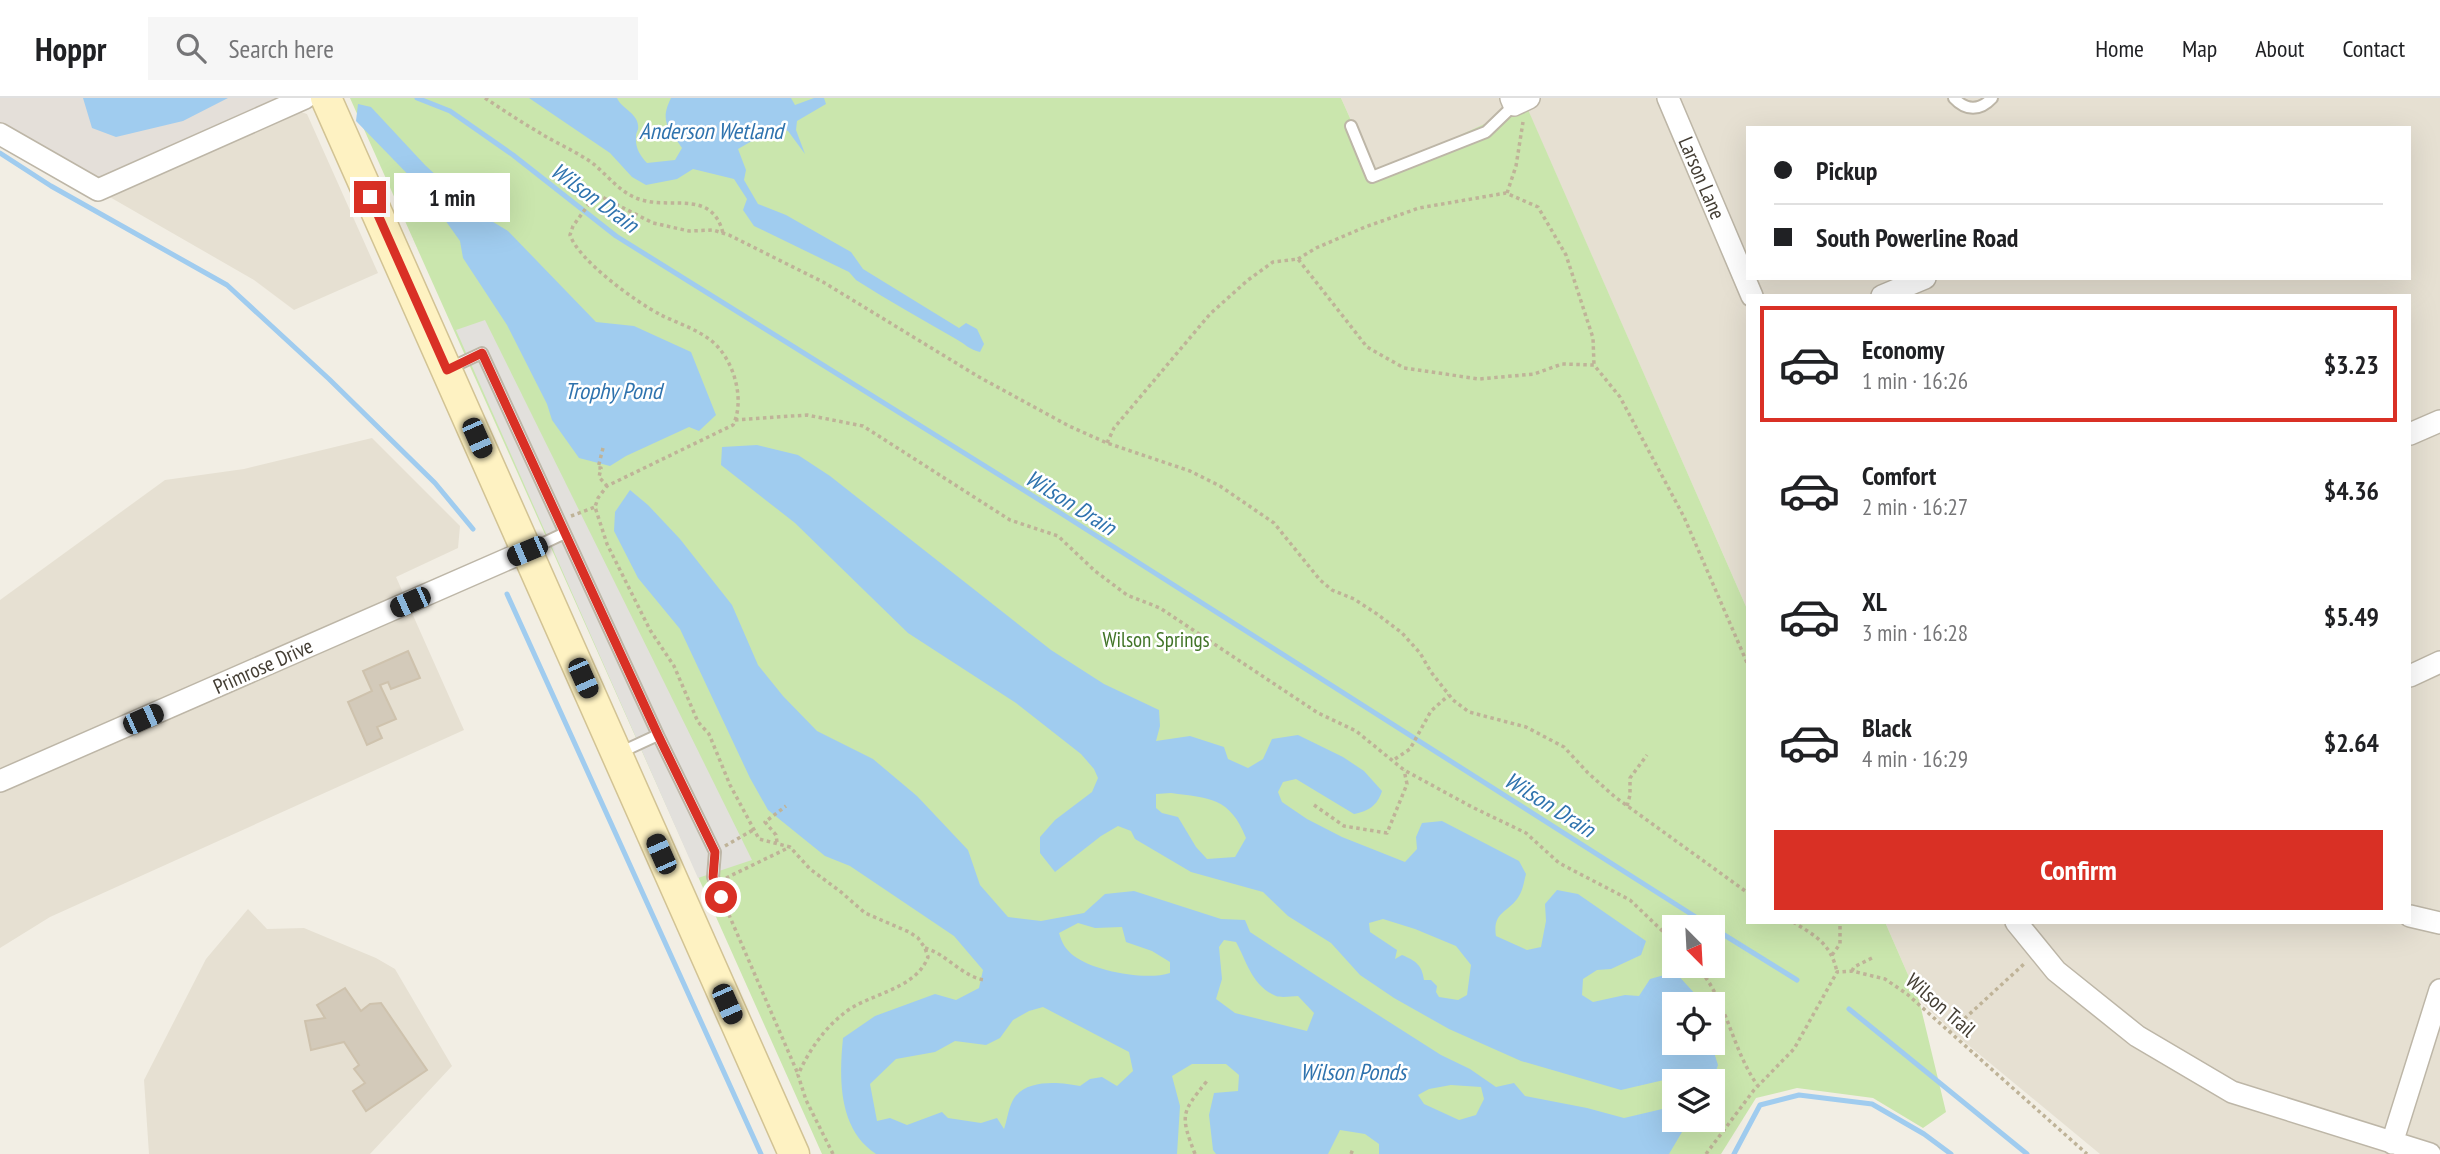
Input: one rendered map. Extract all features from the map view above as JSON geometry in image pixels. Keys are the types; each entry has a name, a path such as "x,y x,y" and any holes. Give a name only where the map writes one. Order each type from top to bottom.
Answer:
{"street":[{"path":"0,134 98,190 305,98"},
{"path":"327,98 794,1154"},
{"name":"Larson Lane","path":"1668,98 1751,294"},
{"path":"1887,294 1920,280"},
{"path":"2411,434 2440,421"},
{"name":"Primrose Drive","path":"0,781 527,551"},
{"path":"2411,676 2440,662"},
{"path":"2411,915 2440,923"},
{"path":"2018,924 2056,971 2137,1037 2232,1092 2430,1154"},
{"path":"2392,1143 2440,990"}],"lane":[{"path":"1954,98 1962,107 1973,109 1985,106 1992,98"},
{"path":"1351,126 1372,177 1486,132 1520,100"},
{"path":"447,370 482,353 658,735 715,852 713,877 721,897"},
{"path":"527,551 565,533"},
{"path":"617,754 658,735"}],"path":[{"path":"485,98 589,161 605,173 613,184 640,200 697,204 712,211 723,233"},
{"path":"1506,193 1516,166 1520,100"},
{"path":"1107,443 1114,428 1210,314 1273,262 1298,259 1315,248 1352,232 1419,208 1506,193 1538,207 1566,255 1594,338 1594,365 1620,397 1684,517 1746,660"},
{"path":"798,1075 814,1046 842,1014 858,1003 906,982 918,974 928,957 918,938 865,913 810,869 790,847 759,839 730,785 709,734 691,709 674,666 635,601 607,544 595,507 607,486 723,432 735,421 739,398 734,377 722,352 710,340 662,315 612,281 573,243 570,235 573,226 594,198 600,196 653,223 689,231 713,230 723,233 823,282 1031,407 1107,443 1190,471 1220,486 1274,523 1320,580 1332,590 1377,614 1402,633 1420,653 1449,695 1469,712 1526,727 1564,747 1588,774 1627,806 1746,892"},
{"path":"1298,259 1367,347 1404,368 1479,379 1534,374 1562,364 1594,365"},
{"path":"735,421 807,415 863,426 1010,520 1058,536 1094,571 1128,595 1160,608 1318,713 1356,731 1404,769 1526,833 1559,863 1630,900 1662,931"},
{"path":"603,448 598,468 601,468 599,477 607,486"},
{"path":"561,521 595,507"},
{"path":"1394,760 1410,747 1431,711 1449,695"},
{"path":"1627,806 1630,778 1647,755"},
{"path":"1314,805 1344,826 1387,833 1407,784 1404,769"},
{"path":"777,843 776,835 765,822 786,806"},
{"path":"715,852 753,830"},
{"path":"790,847 726,878 721,888 721,897 798,1075 806,1100 833,1154"},
{"path":"1706,1154 1758,1086 1794,1049 1837,972 1827,946 1796,924"},
{"path":"1832,956 1840,944 1840,924"},
{"path":"925,948 936,951 976,979 985,980"},
{"path":"1950,1033 2038,950"},
{"path":"1852,971 1854,967 1872,958"},
{"name":"Wilson Trail","path":"1837,972 1852,971 1885,979 1907,994 2087,1154"},
{"path":"1705,978 1723,1006 1744,1067 1758,1086"},
{"path":"1195,1154 1185,1128 1186,1107 1207,1081"}],"shaded area":[{"path":"0,98 286,98 88,186 0,129"},
{"path":"1341,98 2440,98 2440,1154 2100,1154 1956,1035 1919,1000 1886,924 2411,924 2411,294 1746,294 1746,606 1526,106 1375,174"},
{"path":"298,111 307,114 378,273 294,310 254,280 108,196"},
{"path":"485,320 752,860 698,878 456,330"},
{"path":"372,438 460,526 458,548 396,577 464,730 50,917 0,948 0,600 165,480 244,469"},
{"path":"248,909 267,929 304,928 376,958 395,969 452,1066 370,1154 149,1154 144,1080 206,959"}],"green space":[{"name":"Wilson Springs","path":"350,98 1341,98 1375,174 1526,105 1746,606 1746,924 1886,924 1919,1000 1946,1112 1923,1128 1873,1098 1797,1088 1756,1098 1721,1154 822,1154"}],"water":[{"path":"83,98 228,98 183,121 116,137 92,128"},
{"name":"Anderson Wetland","path":"529,98 617,98 637,121 636,144 647,163 675,160 682,148 667,125 667,106 671,98 791,98 795,105 814,98 824,98 826,104 797,121 796,130 805,154 788,131 776,127 738,149 746,170 744,180 758,204 786,215 851,252 863,269 959,328 966,323 977,329 984,344 980,352 868,288 849,272 754,226 743,210 747,199 734,179 693,169 677,179 646,185 632,177 610,153"},
{"name":"Trophy Pond","path":"358,104 371,107 425,165 475,211 508,231 596,322 634,326 691,352 716,415 699,431 689,427 610,466 579,458 552,420 547,404 507,325 463,258 460,241 425,192 356,121"},
{"name":"Wilson Ponds","path":"757,445 798,455 830,476 1051,650 1104,684 1159,710 1160,726 1156,741 1190,736 1224,747 1228,759 1248,768 1263,759 1272,739 1298,735 1343,757 1364,771 1382,791 1372,807 1354,814 1296,779 1283,782 1278,792 1282,802 1342,837 1405,862 1417,849 1416,837 1422,823 1442,821 1519,861 1526,874 1522,888 1515,902 1496,922 1496,936 1527,950 1541,947 1546,921 1545,904 1557,890 1578,894 1646,941 1641,955 1611,969 1597,970 1583,979 1582,995 1593,1002 1625,995 1639,996 1650,979 1662,976 1662,978 1680,978 1693,992 1662,992 1662,1055 1715,1055 1717,1069 1662,1069 1662,1080 1621,1090 1521,1061 1449,1029 1394,998 1360,975 1331,943 1288,916 1263,892 1191,872 1135,839 1131,831 1118,826 1055,872 1040,853 1040,837 1055,820 1092,792 1098,778 1094,769 1081,754 1016,703 908,633 795,523 721,465 722,447","holes":["1156,794 1196,796 1225,807 1240,824 1246,838 1235,857 1207,859 1196,847 1178,817 1162,813 1156,808","1383,919 1456,946 1471,965 1467,995 1458,1000 1439,997 1437,986 1431,980 1424,980 1420,967 1402,955 1395,959 1397,950 1370,932 1369,923"]},
{"name":"Wilson Ponds","path":"630,490 680,539 732,605 758,665 783,696 817,731 873,759 917,796 968,850 980,885 1008,917 1041,921 1084,913 1105,894 1134,891 1221,919 1245,920 1250,932 1441,1055 1470,1069 1496,1087 1514,1083 1525,1096 1624,1118 1662,1109 1662,1132 1682,1132 1669,1154 1379,1154 1379,1144 1365,1134 1340,1130 1328,1154 1216,1154 1213,1150 1209,1115 1214,1093 1238,1091 1239,1075 1226,1064 1192,1064 1172,1076 1180,1106 1177,1154 876,1154 854,1131 848,1117 842,1086 843,1038 875,1016 935,994 956,1000 979,988 983,970 954,936 850,866 825,856 768,810 750,778 680,629 638,578 614,531 615,512","holes":["1078,923 1095,928 1122,927 1126,942 1152,951 1170,962 1170,973 1134,975 1107,970 1083,961 1064,946 1059,933","1224,940 1236,942 1251,973 1268,992 1276,996 1298,996 1314,1013 1307,1031 1235,1013 1216,999 1222,979 1219,947","1043,1007 1129,1052 1133,1071 1117,1086 1102,1077 1090,1079 1080,1086 1053,1083 1024,1089 1012,1102 1004,1129 997,1118 981,1123 948,1118 942,1112 907,1125 890,1118 877,1121 870,1084 896,1059 935,1052 955,1041 986,1045 1000,1038 1013,1020","1451,1085 1481,1087 1484,1099 1476,1115 1459,1120 1424,1104 1418,1095 1429,1089"]}],"building":[{"path":"408,651 420,678 391,689 388,682 380,685 396,719 377,727 382,738 367,745 348,702 372,691 363,671"},
{"path":"345,988 361,1011 370,1004 381,1003 427,1070 366,1111 353,1091 365,1083 354,1069 359,1065 344,1042 311,1050 305,1021 325,1018 317,1005"}],"waterway":[{"name":"Wilson Drain","path":"417,98 450,111 513,155 616,236 1062,514 1693,915"},
{"path":"0,153 51,186 227,285 329,379 435,483 473,529"},
{"path":"507,594 761,1154"},
{"name":"Wilson Drain","path":"1726,936 1797,980"},
{"name":"Wilson Drain","path":"1849,1009 2027,1154"},
{"path":"1734,1154 1760,1105 1799,1095 1872,1104 1924,1134 1951,1154"}],"route":[{"path":"370,197 447,370 482,353 658,735 715,852 713,877 721,897"}]}
